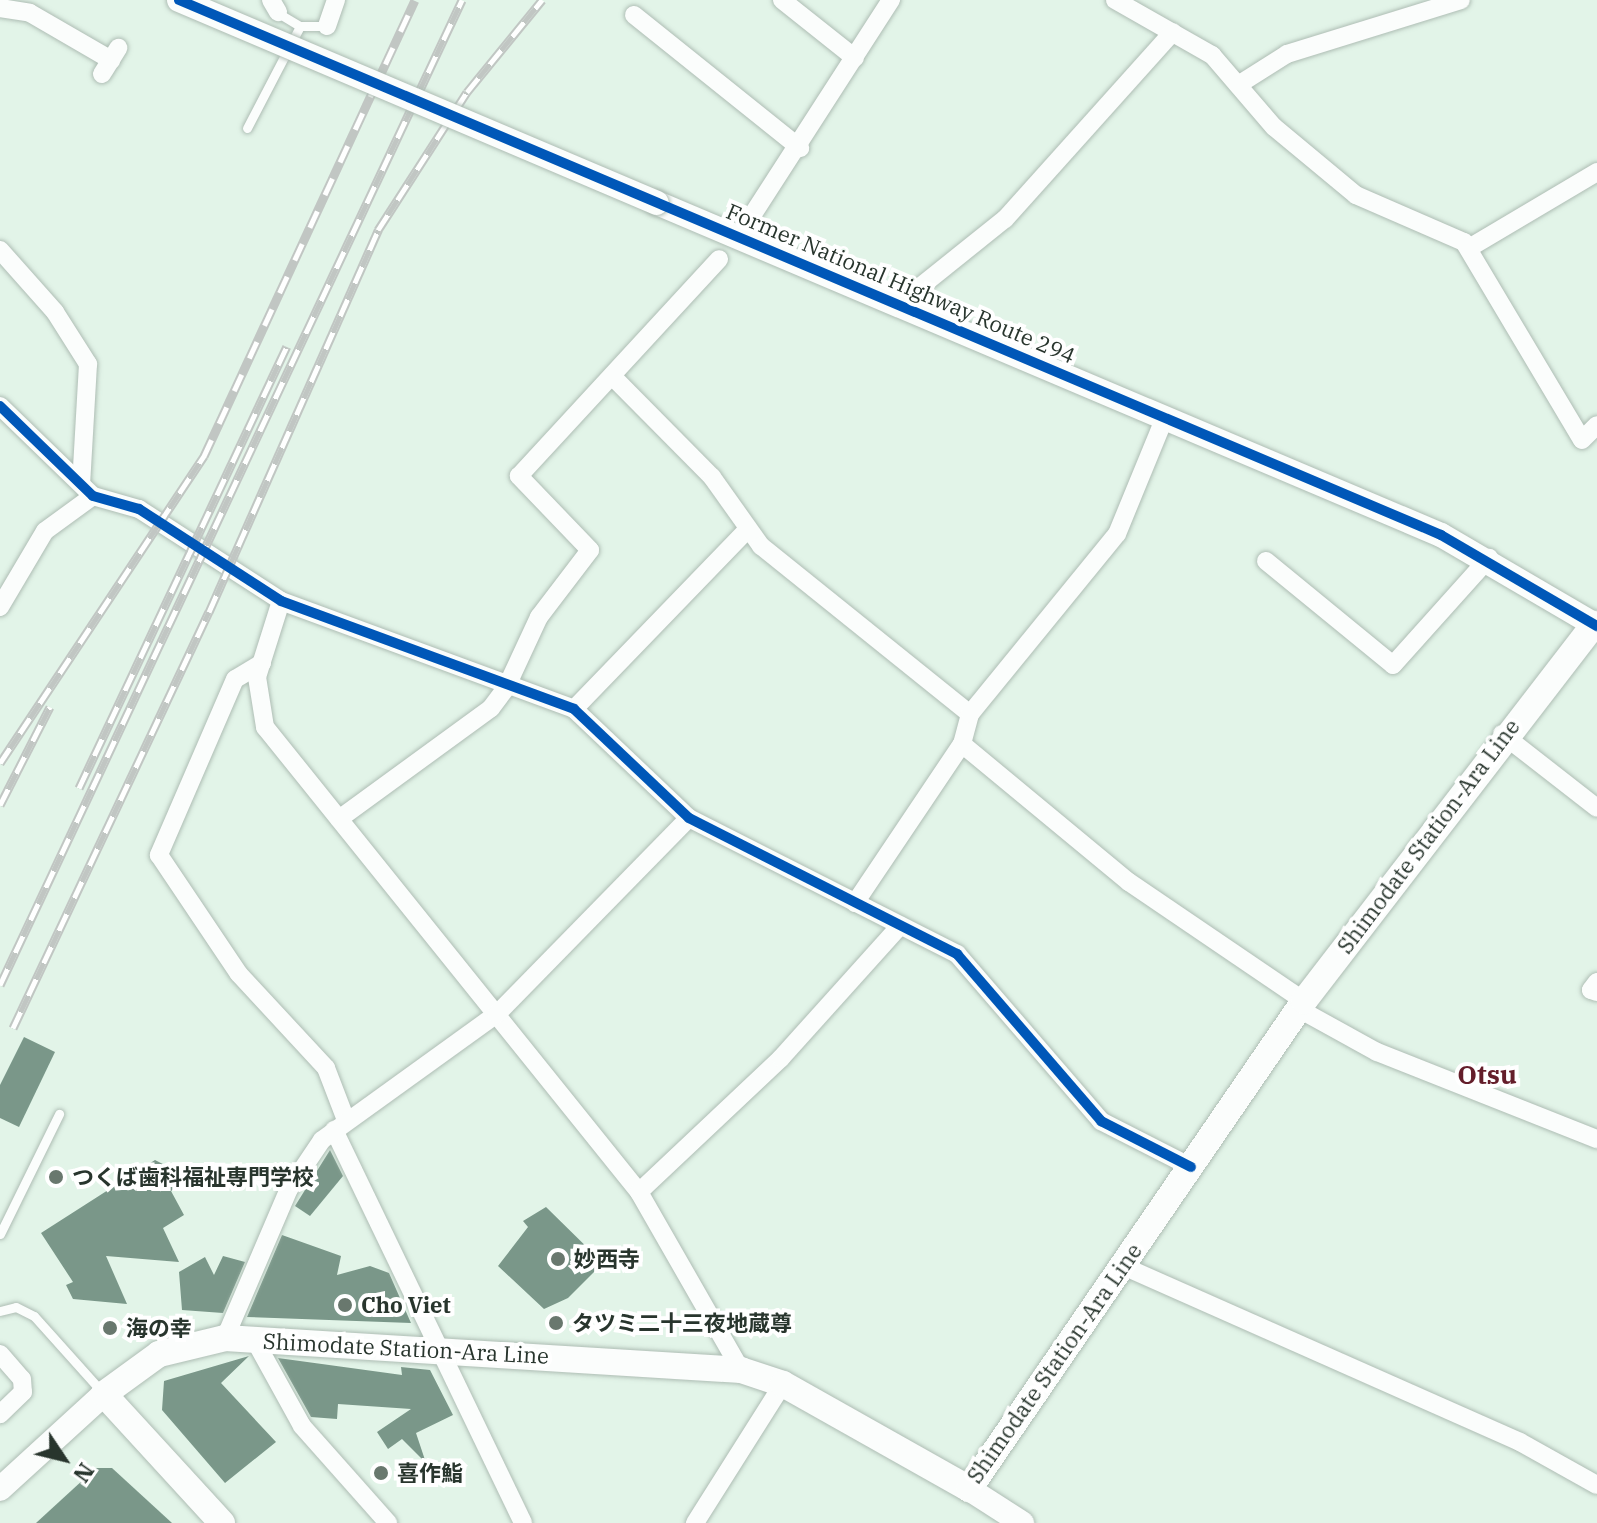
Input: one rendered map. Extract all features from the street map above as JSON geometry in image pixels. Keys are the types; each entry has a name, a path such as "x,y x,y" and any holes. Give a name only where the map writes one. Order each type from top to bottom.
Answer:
{"main road":[{"name":"Shimodate Station-Ara Line","path":"104,1394 159,1354 225,1338 437,1347 741,1370 783,1384 969,1489 1301,1005 1502,734 1596,624"},
{"path":"104,1394 222,1523"}],"street":[{"name":"Former National Highway Route 294","path":"179,0 900,303 1489,558 1596,624"},
{"path":"327,26 336,0"},
{"path":"782,0 855,58"},
{"path":"753,214 800,148 891,0"},
{"path":"1115,0 1212,55 1274,127 1356,195 1469,248 1582,440 1597,425"},
{"path":"1238,85 1287,54 1449,1"},
{"path":"0,8 30,13 110,61"},
{"path":"634,15 800,148"},
{"path":"900,303 1005,219 1173,32"},
{"path":"1469,248 1597,172"},
{"path":"0,250 55,312 88,364 87,490 45,531 0,607"},
{"path":"339,819 491,708 506,688 539,617 590,550 519,476 615,379 719,259"},
{"path":"615,379 712,477 747,530 970,714"},
{"path":"0,406 87,490 139,509 281,601 506,688 574,709 689,818 957,954 980,975 1101,1121 1191,1167"},
{"path":"855,903 962,744 970,714 1117,534 1165,417"},
{"path":"574,709 747,530"},
{"path":"1266,561 1393,665 1489,558"},
{"path":"281,601 262,663 258,699 265,727 639,1192 741,1370"},
{"path":"262,663 235,679 159,855 239,974 326,1068 340,1125 437,1347 523,1523"},
{"path":"1502,734 1597,808"},
{"path":"962,744 1129,882 1301,1005 1377,1052 1597,1139"},
{"path":"225,1338 289,1189 340,1125 432,1067 497,1014 689,818"},
{"path":"639,1192 781,1058 900,926"},
{"path":"1597,982 1591,990 1597,992"},
{"path":"1123,1266 1520,1442 1597,1485"},
{"path":"254,1339 302,1426 388,1523"},
{"path":"0,1354 22,1379 23,1392 0,1414"},
{"path":"695,1523 783,1384"},
{"path":"0,1489 104,1394"},
{"path":"969,1489 1022,1523"}],"lane":[{"path":"274,6 300,26 327,26"},
{"path":"247,128 300,26"},
{"path":"0,1234 59,1114"},
{"path":"0,1311 16,1307 34,1316 104,1394"}],"building":[{"path":"24,1037 55,1052 19,1127 0,1118 0,1085"},
{"path":"330,1150 343,1176 310,1216 295,1206"},
{"path":"155,1160 190,1178 171,1191 184,1215 163,1228 179,1262 106,1256 127,1304 73,1299 66,1285 73,1282 41,1233"},
{"path":"546,1207 603,1263 568,1298 544,1309 498,1266 528,1227 523,1221"},
{"path":"282,1235 341,1256 337,1275 370,1266 389,1273 411,1323 247,1317"},
{"path":"223,1256 245,1262 223,1313 182,1310 179,1272 205,1257 214,1275"},
{"path":"249,1356 221,1383 276,1442 225,1483 162,1410 164,1381"},
{"path":"278,1358 402,1375 401,1367 430,1370 453,1415 416,1433 426,1463 402,1439 388,1449 377,1432 411,1409 338,1404 337,1419 311,1417"},
{"path":"96,1468 112,1468 172,1523 36,1523"}],"railway":[{"path":"0,763 204,456 415,0"},
{"path":"0,985 462,0"},
{"path":"13,1028 209,612 378,230 467,92 542,0"},
{"path":"79,788 287,346"},
{"path":"0,805 50,707"}],"cycle path":[{"path":"179,0 1441,535 1597,626"},
{"path":"0,406 93,496 139,509 281,601 574,709 689,818 957,954 1101,1121 1191,1167"}],"place":[{"name":"つくば歯科福祉専門学校","path":"56,1177"},
{"name":"妙西寺","path":"558,1259"},
{"name":"Cho Viet","path":"345,1305"},
{"name":"タツミ二十三夜地蔵尊","path":"556,1323"},
{"name":"海の幸","path":"110,1328"},
{"name":"喜作鮨","path":"381,1473"}],"district":[{"name":"Otsu","path":"1487,1075"}]}
